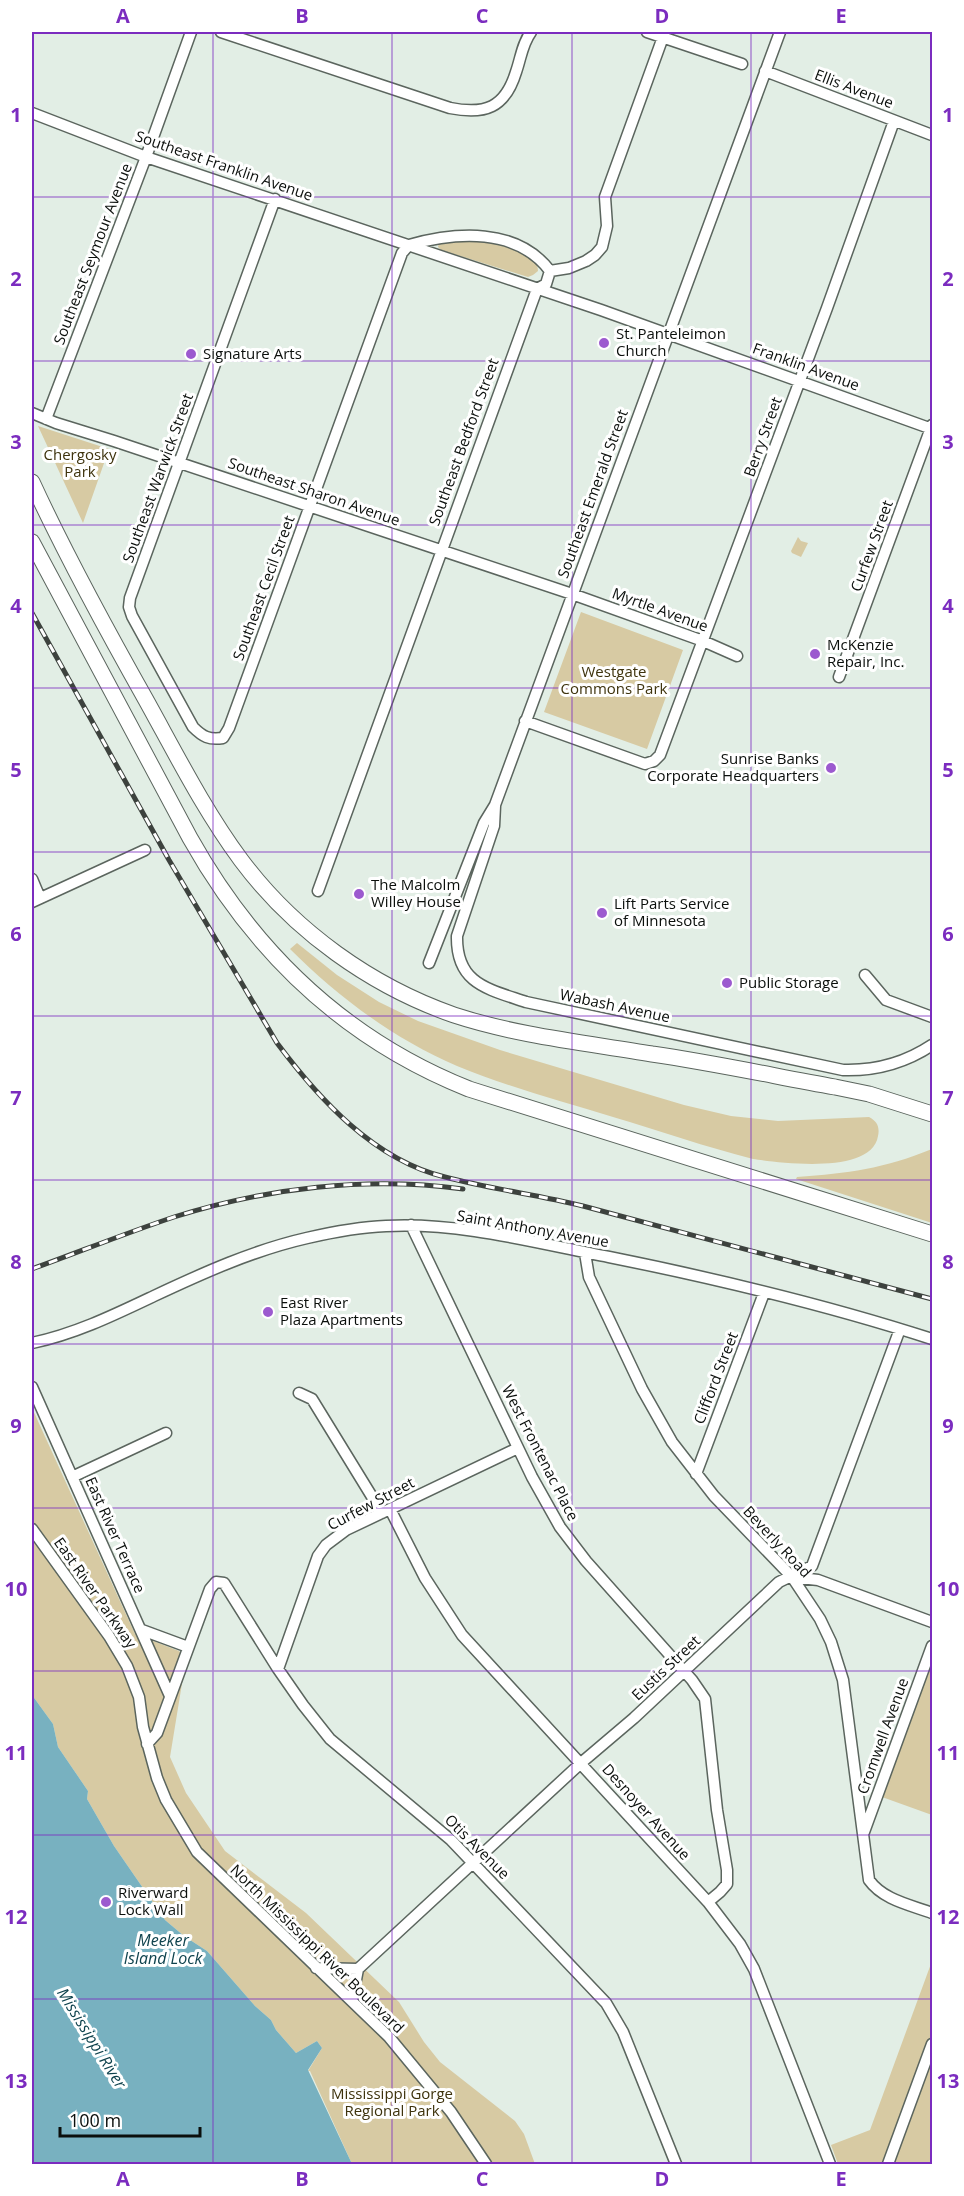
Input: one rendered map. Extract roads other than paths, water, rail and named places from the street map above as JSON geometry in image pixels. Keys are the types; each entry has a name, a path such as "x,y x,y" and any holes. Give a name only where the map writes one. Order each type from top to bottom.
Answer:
{"highway":[{"path":"32,482 127,667 189,779 230,844 251,873 276,900 335,953 396,990 468,1019 540,1035 835,1087 869,1094 933,1114"},
{"path":"32,542 190,838 215,880 264,945 304,987 337,1014 405,1060 469,1089 933,1234"}],"street":[{"name":"Southeast Seymour Avenue","path":"46,419 191,32"},
{"path":"221,32 450,108 472,112 491,107 506,94 516,74 523,46 531,32"},
{"path":"647,32 742,64"},
{"name":"Southeast Emerald Street","path":"429,963 484,823 495,805 780,32"},
{"path":"409,245 439,237 495,238 532,252 550,271 569,268 595,255 602,247 607,226 605,197 663,37"},
{"name":"Ellis Avenue","path":"765,71 933,135"},
{"name":"Southeast Franklin Avenue","path":"32,113 146,157 669,333"},
{"name":"Berry Street","path":"525,721 645,764 654,761 660,755 800,381 894,121"},
{"name":"Southeast Warwick Street","path":"223,738 213,740 193,728 129,607 130,598 275,199"},
{"name":"Southeast Cecil Street","path":"223,738 229,728 402,253 409,245"},
{"name":"Southeast Bedford Street","path":"318,891 537,289 546,284 550,271"},
{"name":"Franklin Avenue","path":"669,333 932,428"},
{"name":"Southeast Sharon Avenue","path":"32,413 572,594"},
{"name":"Curfew Street","path":"839,677 932,428"},
{"name":"Myrtle Avenue","path":"572,594 703,641 737,656"},
{"name":"Wabash Avenue","path":"495,805 494,826 457,945 457,954 463,969 472,978 492,990 526,1002 843,1070 888,1066 916,1055 933,1045"},
{"path":"32,879 36,900 145,850"},
{"path":"865,975 886,1000 933,1017"},
{"name":"Saint Anthony Avenue","path":"32,1343 78,1331 235,1260 279,1245 360,1228 411,1225 478,1232 671,1270 933,1339"},
{"name":"West Frontenac Place","path":"411,1225 546,1504 578,1552 700,1689 705,1699 717,1810 727,1870 726,1884 708,1902"},
{"name":"Beverly Road","path":"585,1253 589,1276 642,1389 672,1442 696,1474 748,1533 792,1577 820,1619 831,1642 843,1680 869,1881 885,1896 933,1913"},
{"name":"Clifford Street","path":"696,1474 764,1293"},
{"name":"Eustis Street","path":"358,1969 780,1582 812,1566 900,1329"},
{"name":"East River Terrace","path":"32,1387 170,1696"},
{"name":"Desnoyer Avenue","path":"299,1394 312,1399 386,1511 462,1635 708,1902 740,1944 754,1969 830,2164"},
{"path":"72,1477 166,1433"},
{"name":"Curfew Street","path":"278,1669 318,1557 336,1536 518,1448"},
{"name":"East River Parkway","path":"32,1529 109,1636 127,1666 138,1697 147,1744"},
{"path":"792,1577 818,1580 933,1622"},
{"name":"Otis Avenue","path":"188,1647 210,1589 216,1582 224,1583 278,1669 330,1739 451,1840 606,2003 616,2017 676,2164"},
{"path":"142,1630 188,1647 157,1733 147,1744"},
{"name":"Cromwell Avenue","path":"863,1836 933,1646"},
{"name":"North Mississippi River Boulevard","path":"147,1744 166,1800 197,1852 389,2037 457,2120 486,2164"},
{"path":"316,1968 358,1969 352,2001"},
{"path":"888,2164 933,2044"}],"water":[{"path":"32,1695 53,1724 58,1747 88,1791 87,1799 114,1846 165,1920 207,1951 255,2006 271,2020 276,2030 296,2053 317,2041 322,2048 308,2070 352,2164 32,2164"}],"railway":[{"path":"32,613 169,860 277,1043 330,1106 372,1142 419,1169 445,1177 583,1206 932,1299"},
{"path":"32,1269 174,1217 281,1192 354,1184 427,1185 463,1189"}],"place":[{"name":"St. Panteleimon Church","path":"604,343"},
{"name":"Signature Arts","path":"191,354"},
{"name":"McKenzie Repair, Inc.","path":"815,654"},
{"name":"Sunrise Banks Corporate Headquarters","path":"831,768"},
{"name":"The Malcolm Willey House","path":"359,894"},
{"name":"Lift Parts Service of Minnesota","path":"602,913"},
{"name":"Public Storage","path":"727,983"},
{"name":"East River Plaza Apartments","path":"268,1312"},
{"name":"Riverward Lock Wall","path":"106,1902"}],"park label":[{"name":"Chergosky Park","path":"80,464"},
{"name":"Westgate Commons Park","path":"614,680"},
{"name":"Mississippi Gorge Regional Park","path":"392,2102"}],"water label":[{"name":"Meeker Island Lock","path":"163,1949"},
{"name":"Mississippi River","path":"92,2038"}]}
